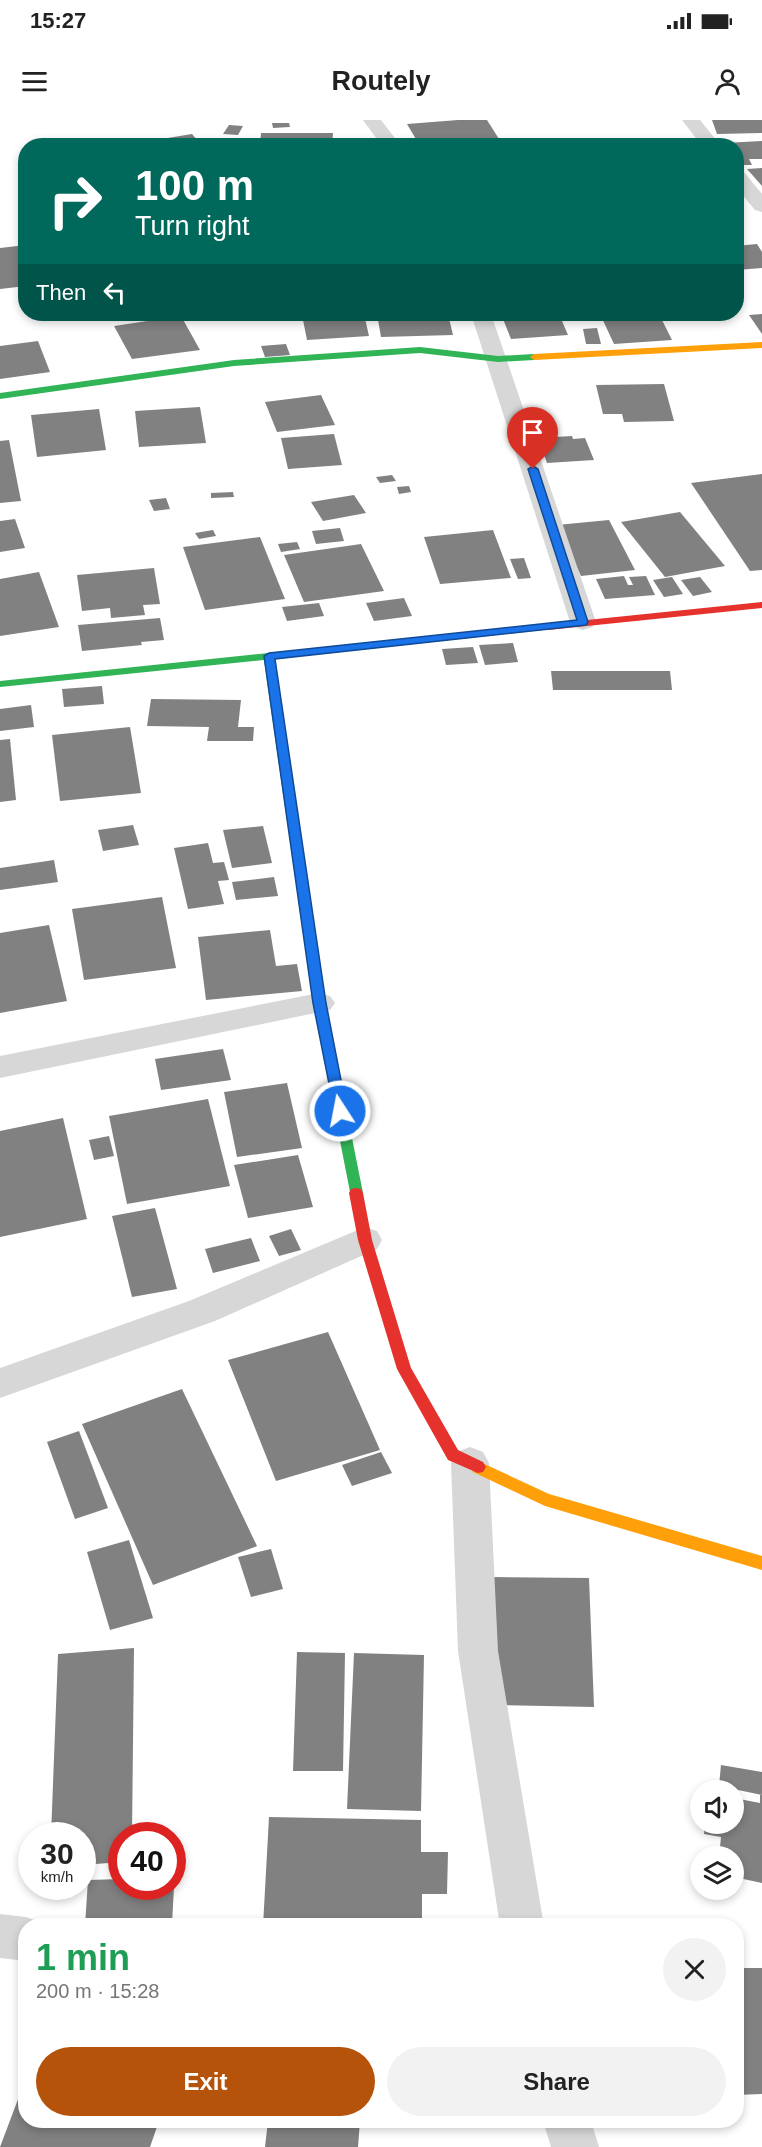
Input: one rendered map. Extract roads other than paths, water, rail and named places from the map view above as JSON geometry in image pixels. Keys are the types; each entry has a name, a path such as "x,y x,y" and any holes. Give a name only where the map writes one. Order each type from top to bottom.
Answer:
{"street":[{"path":"372,120 386,138"},
{"path":"691,120 706,138"},
{"path":"744,185 762,206"},
{"path":"484,321 583,622"},
{"path":"0,396 234,363 420,350 498,359 762,345"},
{"path":"0,684 762,605"},
{"path":"269,656 319,1003 365,1240 404,1369 453,1455 545,1499 762,1563"},
{"path":"0,1067 319,1003"},
{"path":"0,1383 202,1311 365,1240"},
{"path":"470,1462 478,1651 521,1918"},
{"path":"0,1936 18,1938"},
{"path":"569,2128 575,2147"}]}
